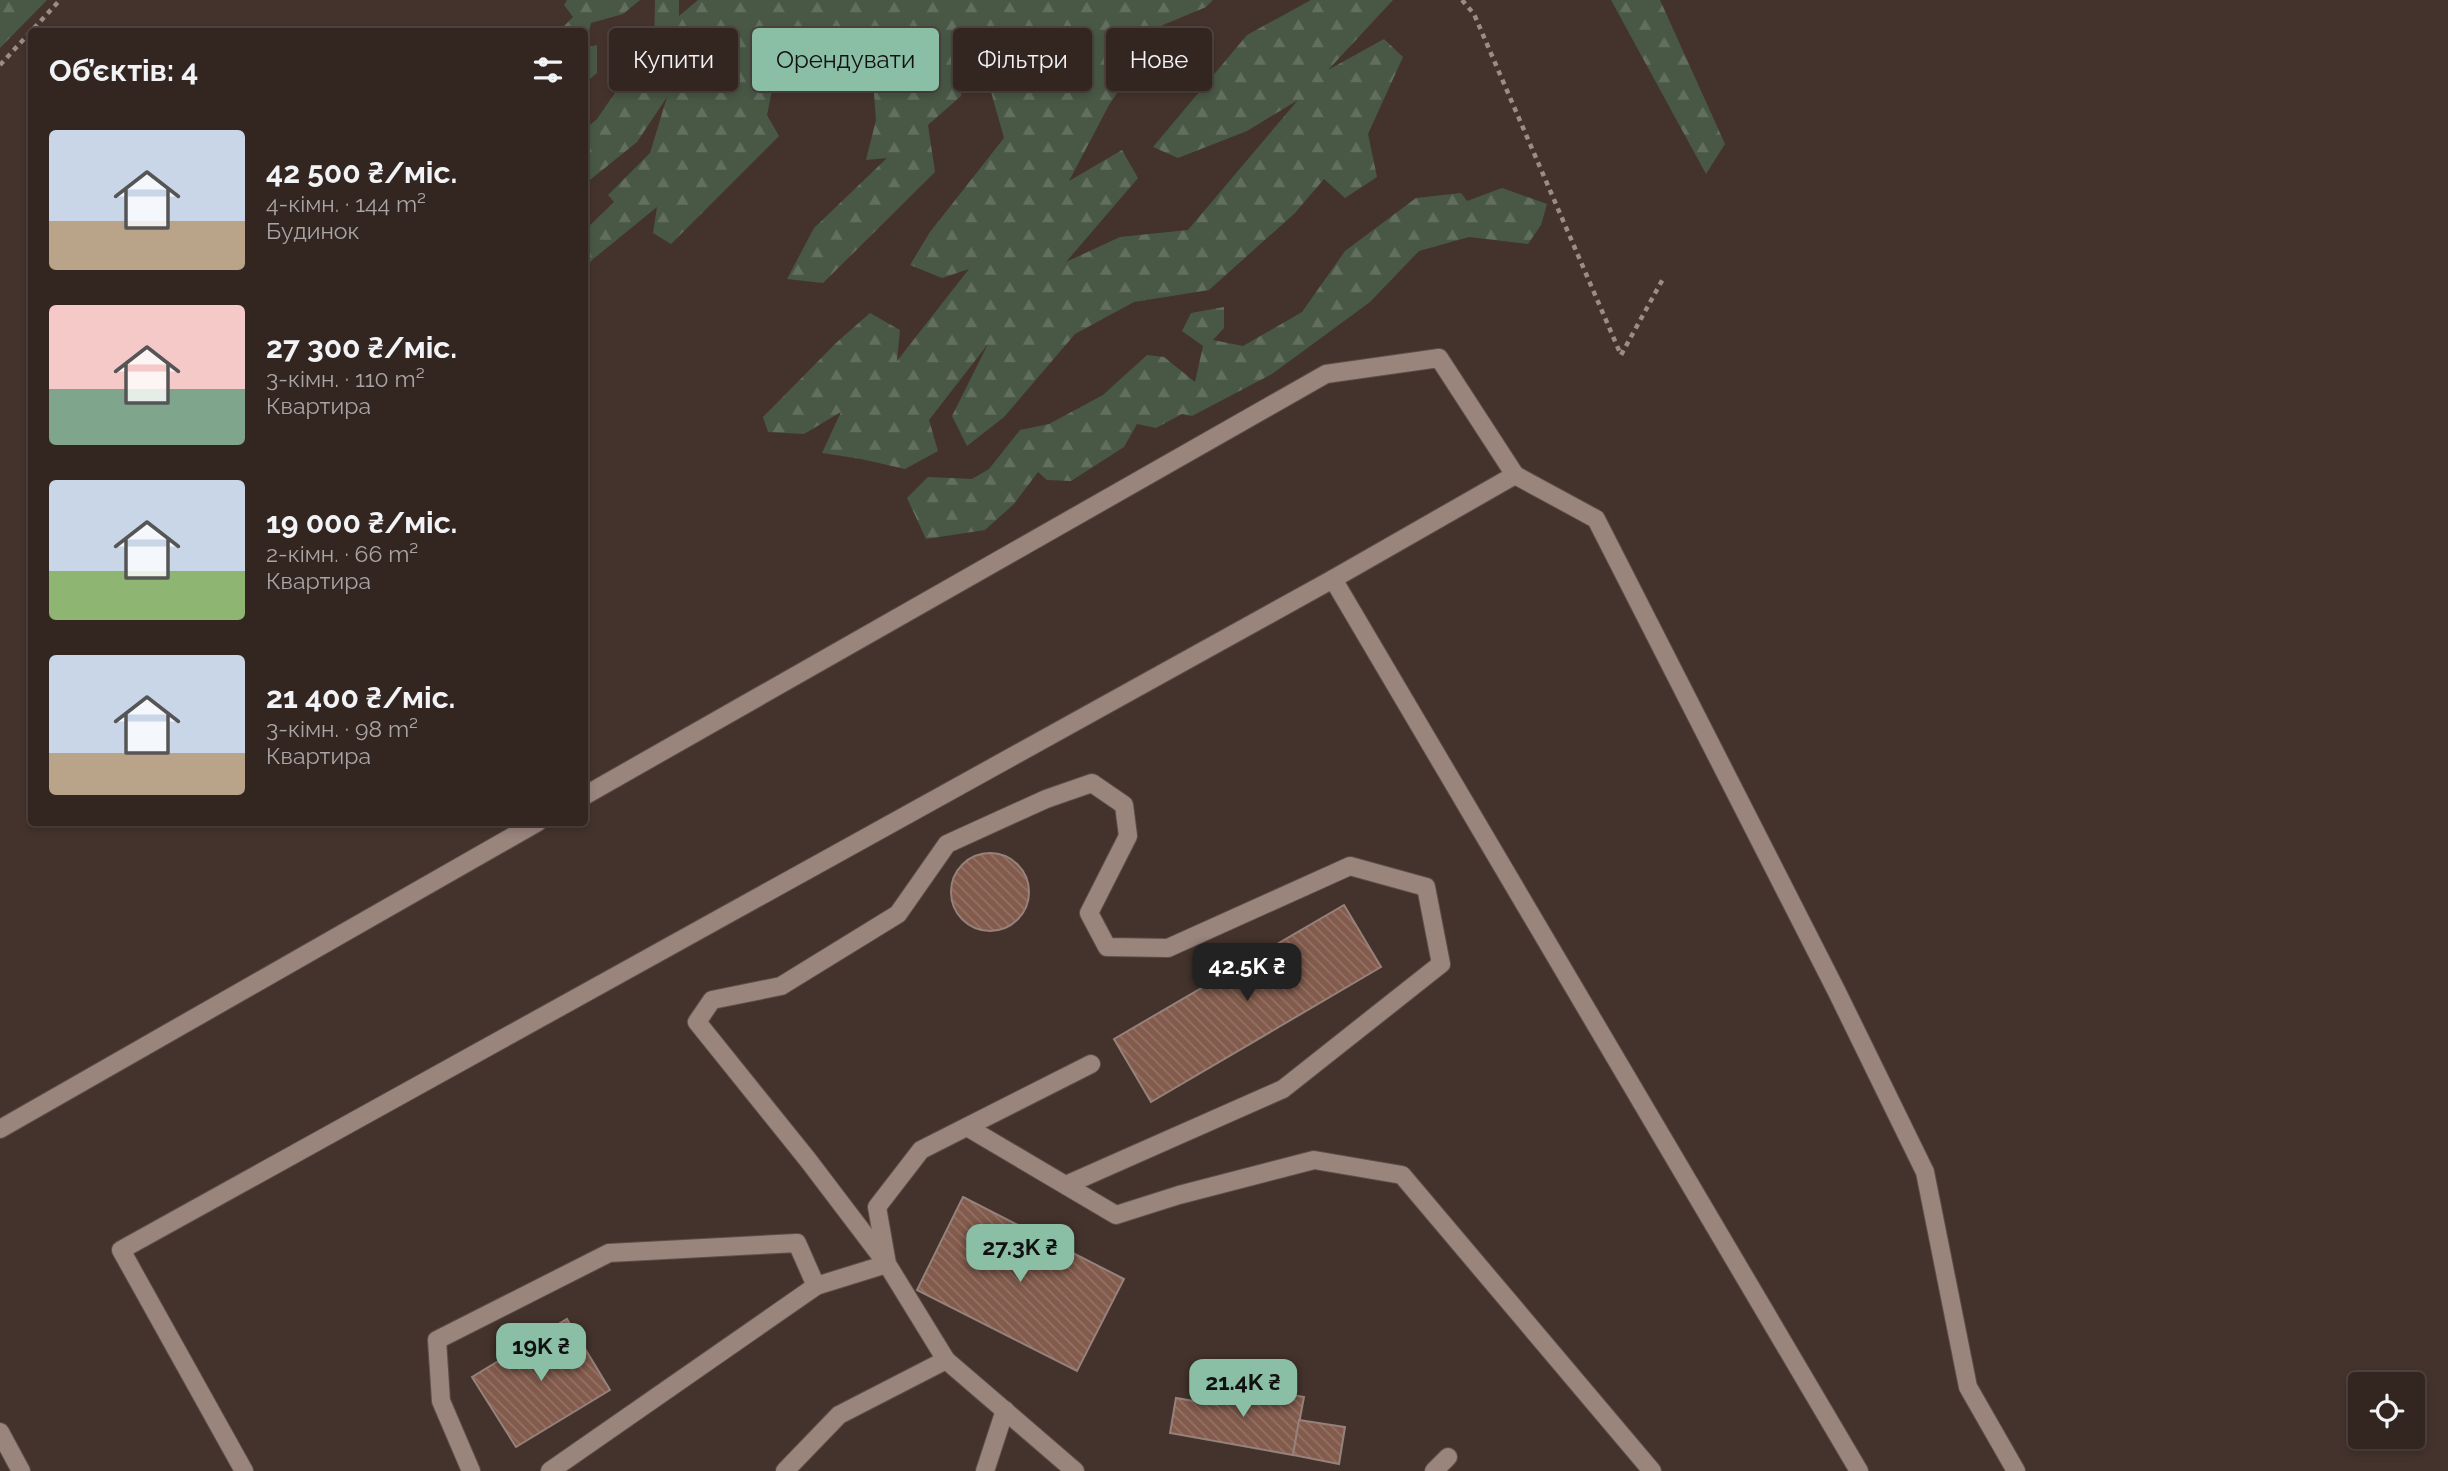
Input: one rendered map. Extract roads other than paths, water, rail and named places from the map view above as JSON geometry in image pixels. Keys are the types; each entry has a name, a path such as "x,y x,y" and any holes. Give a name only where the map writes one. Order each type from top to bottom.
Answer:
{"lane":[{"path":"588,794 1326,374 1439,358 1515,475 1596,519 1926,1172 1968,1387 2016,1471"},
{"path":"244,1471 121,1250 1333,579 1515,475"},
{"path":"1333,579 1858,1471"},
{"path":"1066,1185 1283,1089 1441,964 1426,887 1350,866 1168,948 1107,947 1089,913 1128,836 1124,805 1092,783 1046,799 947,844 898,914 780,986 712,1000 697,1022 887,1264 946,1360 1075,1471"},
{"path":"0,1129 531,826"},
{"path":"887,1264 877,1207 921,1150 1091,1064"},
{"path":"967,1127 1116,1215 1178,1195 1314,1160 1402,1175 1652,1471"},
{"path":"471,1471 441,1401 438,1340 609,1253 797,1243 816,1286"},
{"path":"550,1471 816,1286 887,1264"},
{"path":"785,1471 839,1415 946,1360"},
{"path":"985,1471 1005,1410"},
{"path":"0,1432 21,1471"},
{"path":"1434,1471 1448,1457"}]}
